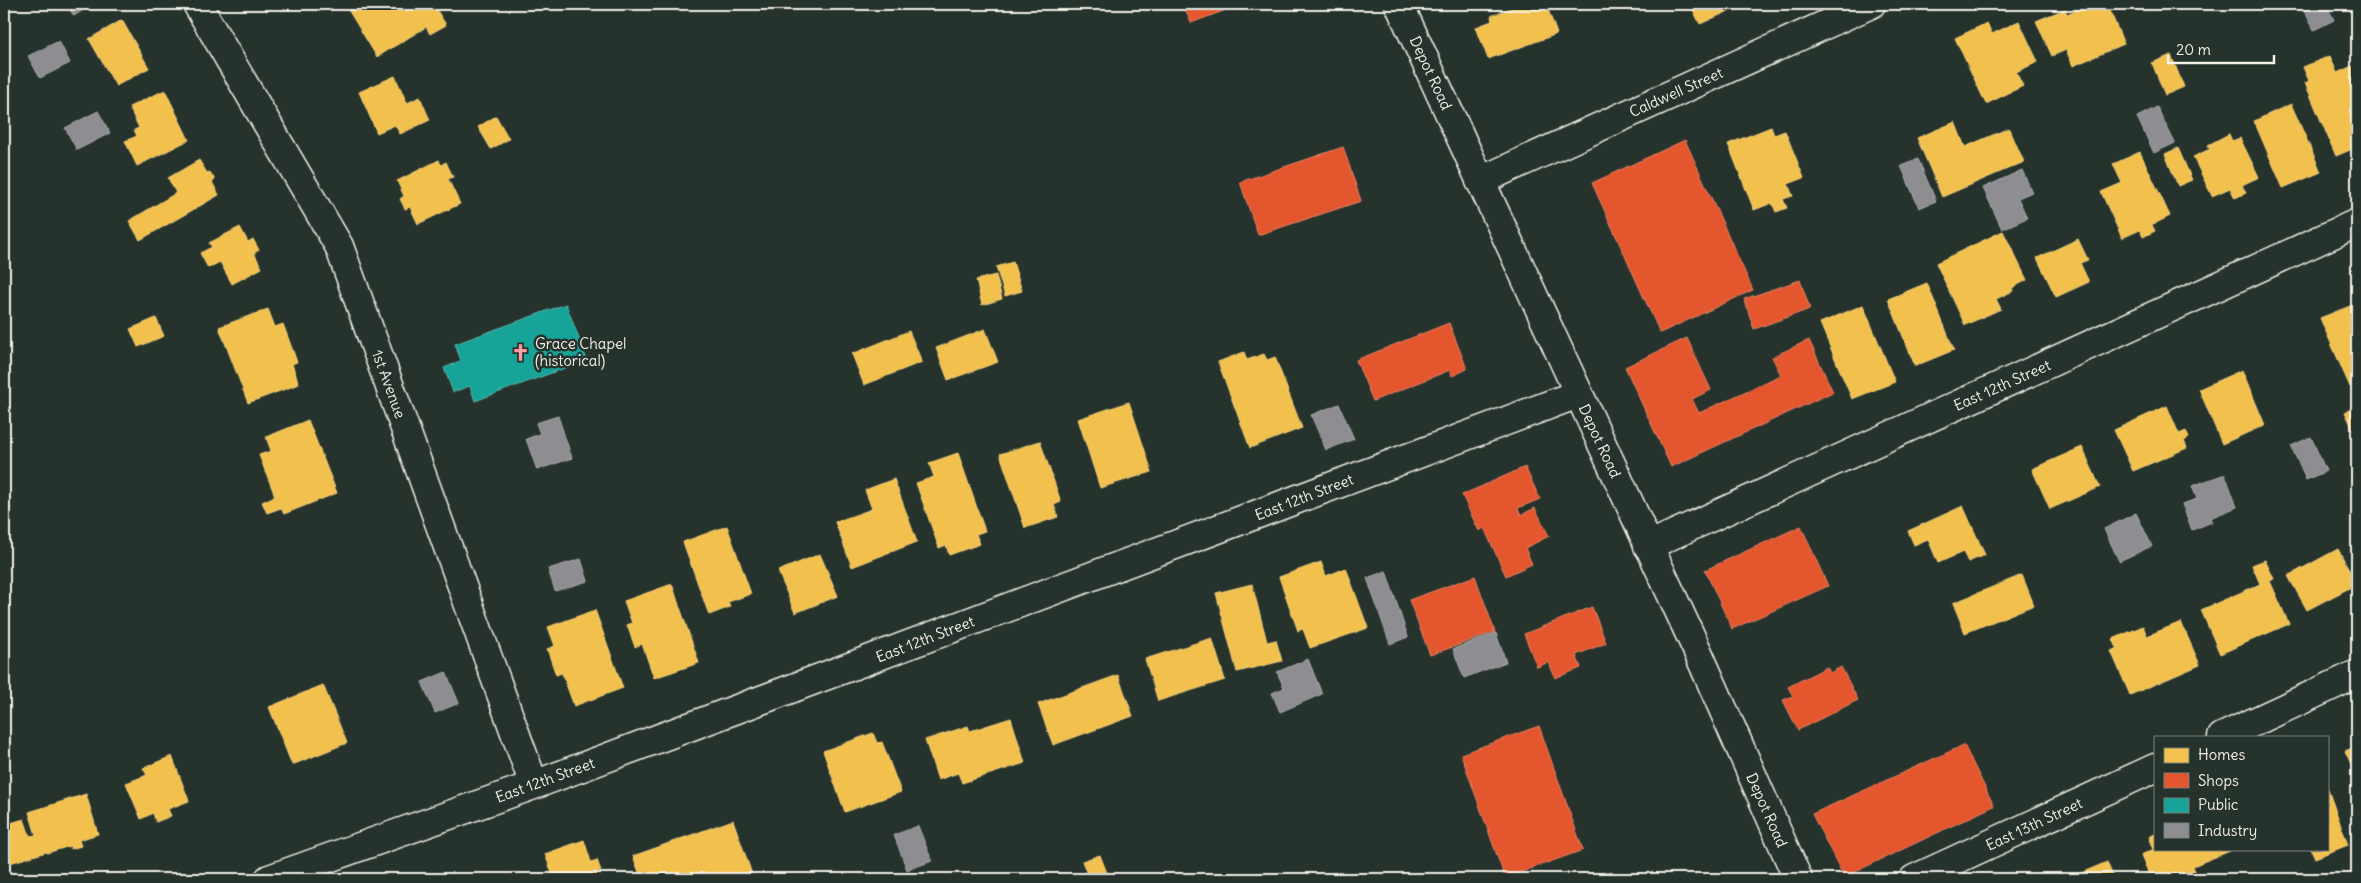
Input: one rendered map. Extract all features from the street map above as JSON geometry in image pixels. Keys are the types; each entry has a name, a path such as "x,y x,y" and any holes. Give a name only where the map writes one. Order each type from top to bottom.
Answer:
{"street":[{"name":"1st Avenue","path":"197,4 339,246 534,785"},
{"name":"Depot Road","path":"1399,4 1697,650 1798,879"},
{"name":"Caldwell Street","path":"1480,180 1871,4"},
{"name":"East 12th Street","path":"1648,546 2357,223"},
{"name":"East 12th Street","path":"270,879 534,785 1578,394"},
{"path":"2224,736 2357,674"},
{"name":"East 13th Street","path":"1914,879 2154,768"}],"building: Homes":[{"path":"355,4 394,4 396,7 401,4 433,4 446,25 430,34 426,27 377,57 347,8"},
{"path":"1522,4 1546,4 1557,34 1488,59 1476,27 1492,21 1491,16"},
{"path":"1690,4 1734,4 1736,8 1700,24"},
{"path":"2089,4 2107,4 2124,44 2073,66 2066,50 2052,56 2036,21 2065,9 2067,14"},
{"path":"2138,4 2158,4 2146,9 2144,5 2140,7"},
{"path":"122,20 149,68 116,86 89,39"},
{"path":"2019,21 2038,62 2016,72 2023,86 1986,104 1955,38 1987,23 1992,34"},
{"path":"2171,55 2184,87 2165,95 2152,63"},
{"path":"2330,56 2337,73 2352,66 2357,78 2357,147 2336,156 2305,83 2309,81 2303,67"},
{"path":"395,76 407,103 420,97 430,120 400,134 395,125 377,133 359,92"},
{"path":"165,90 189,140 137,166 125,141 137,136 134,130 139,128 129,107"},
{"path":"2291,104 2321,172 2283,188 2254,121"},
{"path":"496,116 509,139 491,149 478,127"},
{"path":"1955,122 1965,147 2009,128 2024,162 1942,197 1917,138"},
{"path":"1771,127 1774,135 1785,131 1804,178 1788,184 1793,196 1783,199 1787,208 1776,212 1772,203 1754,210 1728,144"},
{"path":"2229,134 2232,141 2240,138 2259,177 2242,185 2246,193 2235,198 2230,188 2212,196 2193,157 2210,149 2208,145"},
{"path":"2178,148 2192,180 2178,186 2165,154"},
{"path":"2140,152 2170,216 2152,225 2155,231 2143,237 2140,230 2122,238 2101,192 2122,183 2113,164"},
{"path":"199,160 207,173 210,172 215,180 212,182 219,195 140,240 129,221 176,193 168,178"},
{"path":"439,160 441,165 446,162 453,177 448,179 460,204 418,224 410,207 405,209 400,199 404,196 397,181"},
{"path":"240,227 248,242 253,239 259,250 254,253 262,268 232,284 220,262 208,268 200,253 212,247 209,243"},
{"path":"2003,231 2027,280 2012,288 2013,291 1996,299 2001,309 1965,325 1936,263"},
{"path":"2078,239 2088,260 2080,263 2089,282 2056,297 2037,258"},
{"path":"1013,262 1022,291 1005,296 996,267"},
{"path":"996,275 1002,299 982,305 976,280"},
{"path":"1927,283 1954,350 1915,366 1888,299"},
{"path":"2355,304 2357,310 2357,384 2350,387 2320,318"},
{"path":"1863,305 1895,382 1852,399 1820,323"},
{"path":"268,309 275,327 283,324 297,362 292,364 299,384 248,403 219,327"},
{"path":"156,318 164,336 138,347 130,329"},
{"path":"985,329 998,362 948,380 936,348"},
{"path":"909,331 922,362 864,385 852,354"},
{"path":"1244,352 1247,360 1264,354 1267,360 1275,357 1302,428 1250,448 1218,362"},
{"path":"2242,370 2265,425 2222,444 2199,389"},
{"path":"1129,402 1152,472 1100,488 1078,419"},
{"path":"2167,406 2179,434 2186,431 2189,438 2184,441 2187,448 2133,471 2114,430"},
{"path":"2357,406 2357,438 2345,412"},
{"path":"308,420 337,493 284,514 281,508 267,513 262,502 275,496 259,455 271,451 266,437"},
{"path":"1040,441 1061,502 1054,505 1058,517 1025,528 1000,454"},
{"path":"2082,447 2100,487 2050,509 2032,469"},
{"path":"958,453 985,531 976,534 980,544 949,555 946,545 939,548 916,483 934,477 929,463"},
{"path":"894,479 917,542 852,567 835,522 872,509 865,490"},
{"path":"1963,506 1985,555 1968,562 1963,552 1938,563 1928,539 1914,545 1908,531"},
{"path":"727,526 751,594 728,602 730,607 709,615 683,542"},
{"path":"2338,549 2357,584 2307,610 2288,576"},
{"path":"820,554 838,596 795,613 778,571"},
{"path":"2265,560 2274,579 2270,581 2289,624 2220,654 2201,610 2260,584 2252,565"},
{"path":"1321,562 1326,576 1346,568 1368,628 1310,648 1303,629 1298,631 1279,577"},
{"path":"2022,575 2034,605 1965,633 1953,603"},
{"path":"672,584 699,663 654,678 642,644 635,647 627,625 632,623 624,601"},
{"path":"1252,584 1267,642 1276,640 1282,661 1237,672 1216,593"},
{"path":"595,610 623,688 574,706 562,673 556,675 547,649 555,646 548,627"},
{"path":"2181,622 2200,665 2130,695 2111,651 2117,648 2113,639 2143,626 2147,636"},
{"path":"1212,638 1225,680 1158,701 1145,659"},
{"path":"1118,675 1133,716 1053,745 1038,704"},
{"path":"323,685 347,743 292,765 269,707"},
{"path":"1011,718 1025,763 962,783 958,773 938,780 925,740 968,726 970,731"},
{"path":"873,733 877,743 882,742 901,792 845,812 823,751"},
{"path":"2357,746 2357,777 2345,751"},
{"path":"172,756 189,801 168,809 171,816 156,822 153,813 141,819 126,783 147,775 143,768"},
{"path":"2328,790 2348,845 2315,858 2311,850 2328,850"},
{"path":"86,794 98,834 79,840 81,846 71,849 70,846 10,863 4,842 4,825 24,819 30,836 36,835 29,812"},
{"path":"733,820 753,877 745,879 646,879 644,874 640,875 633,856"},
{"path":"2154,834 2154,849 2149,837"},
{"path":"584,840 591,862 597,860 601,871 596,873 598,879 554,879 545,854"},
{"path":"2154,849 2230,851 2193,866 2198,879 2151,879 2141,855"},
{"path":"1100,855 1109,878 1089,879 1082,861"},
{"path":"2107,862 2114,879 2067,879"}],"building: Shops":[{"path":"1183,4 1223,4 1226,10 1191,23"},
{"path":"1685,140 1753,290 1660,333 1592,183"},
{"path":"1343,147 1361,201 1258,235 1240,182"},
{"path":"1800,280 1810,309 1754,329 1744,299"},
{"path":"1449,323 1467,369 1452,376 1450,370 1373,401 1356,360"},
{"path":"1687,338 1711,390 1692,399 1699,413 1781,375 1772,357 1809,340 1833,392 1671,467 1625,367"},
{"path":"1525,467 1540,499 1518,508 1521,515 1535,508 1549,536 1525,548 1532,564 1506,576 1484,528 1479,531 1462,495"},
{"path":"1801,526 1828,586 1732,629 1705,570"},
{"path":"1475,576 1495,632 1430,655 1409,600"},
{"path":"1592,607 1606,643 1576,655 1581,668 1555,678 1549,662 1537,667 1524,634"},
{"path":"1827,667 1830,673 1841,667 1858,700 1798,730 1783,700 1793,696 1788,687"},
{"path":"1539,726 1583,850 1505,878 1461,754"},
{"path":"1964,745 1994,806 1844,877 1812,814"}],"building: Public":[{"name":"Grace Chapel (historical)","path":"566,304 587,360 475,401 470,386 453,392 444,368 461,361 455,344"}],"building: Industry":[{"path":"66,4 92,4 74,16"},
{"path":"2301,4 2326,4 2334,20 2314,30"},
{"path":"59,41 70,63 40,78 28,56"},
{"path":"2157,107 2175,143 2154,153 2137,117"},
{"path":"98,111 110,133 77,150 65,128"},
{"path":"1918,159 1936,201 1919,208 1901,166"},
{"path":"2022,170 2032,192 2018,198 2027,218 2002,229 1983,188"},
{"path":"1339,404 1354,439 1326,450 1311,415"},
{"path":"558,416 572,458 537,470 526,439 540,434 536,423"},
{"path":"2311,437 2326,471 2306,480 2291,446"},
{"path":"2225,474 2237,507 2210,518 2212,522 2192,530 2182,504 2197,499 2192,486"},
{"path":"2136,513 2152,546 2119,561 2104,529"},
{"path":"581,559 588,581 555,591 548,569"},
{"path":"1386,571 1408,637 1390,644 1367,578"},
{"path":"1496,633 1506,662 1464,678 1453,649"},
{"path":"1308,659 1322,694 1280,712 1272,693 1284,688 1277,672"},
{"path":"446,672 459,703 435,713 422,682"},
{"path":"918,826 932,861 907,870 894,835"}],"place":[{"name":"Grace Chapel (historical)","path":"521,352"}]}
